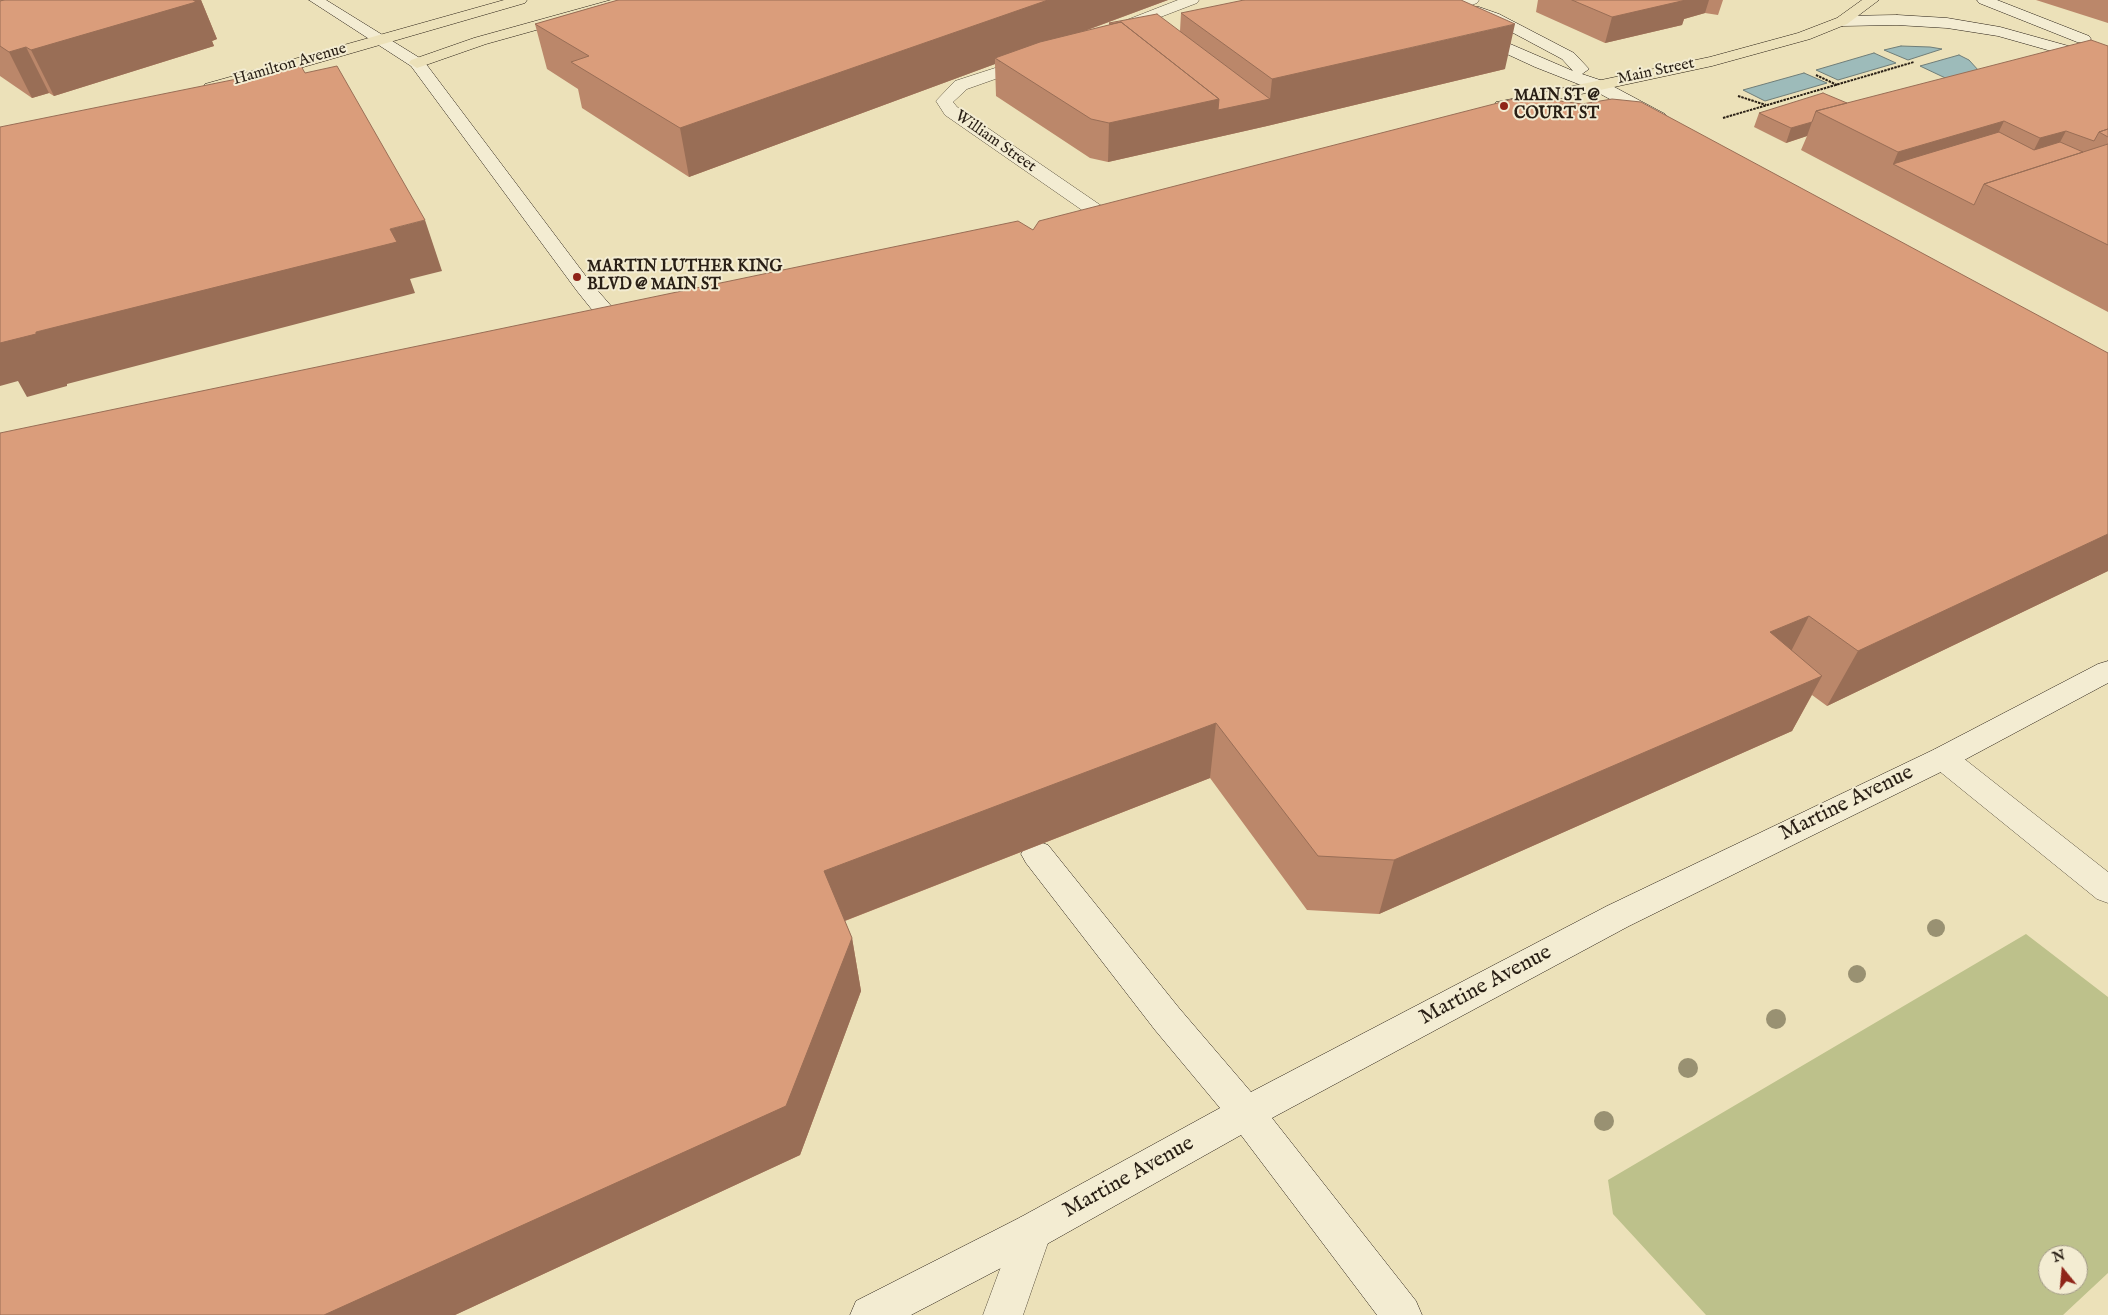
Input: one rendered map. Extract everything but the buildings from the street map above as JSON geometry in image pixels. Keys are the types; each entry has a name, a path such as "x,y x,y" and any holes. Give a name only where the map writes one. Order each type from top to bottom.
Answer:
{"main road":[{"path":"316,0 417,63 584,287 636,348"},
{"name":"Hamilton Avenue","path":"193,94 520,0"},
{"path":"417,63 480,41 628,0"},
{"path":"1108,32 1192,0"},
{"path":"1425,0 1448,9 1471,11 1494,17 1568,56 1597,84"},
{"path":"1448,9 1472,0"},
{"name":"Main Street","path":"1485,110 1597,84 1712,61 1804,36 1842,22 1872,0"},
{"path":"1984,0 2108,49"},
{"path":"1448,9 1446,16 1460,28 1541,64 1597,84 1672,126"},
{"path":"1842,22 1897,20 1947,23 2000,32 2108,62"},
{"name":"William Street","path":"1043,57 961,85 944,101 946,106 1099,213"},
{"path":"1080,218 1118,208"},
{"name":"Martine Avenue","path":"870,1315 1033,1231 1246,1113 1618,916 1942,758 2108,671"},
{"path":"1942,758 2108,890"},
{"path":"1037,854 1167,1019 1246,1113 1402,1315"},
{"path":"1003,1315 1033,1231"}],"path":[{"path":"1723,118 1916,62"},
{"path":"1814,74 1838,85"},
{"path":"1735,95 1767,105"}],"green space":[{"path":"2026,934 2108,997 2108,1273 2088,1292 2088,1245 2038,1245 2038,1295 2084,1295 2063,1315 1706,1315 1613,1214 1608,1180"}],"water":[{"path":"1901,46 1942,49 1908,60 1884,50"},
{"path":"1874,53 1896,63 1838,80 1816,70"},
{"path":"1959,55 1969,60 1979,71 1956,83 1920,66"},
{"path":"1804,73 1827,83 1765,101 1743,90"}],"place":[{"name":"MAIN ST @ COURT ST","path":"1504,106"},
{"name":"MARTIN LUTHER KING BLVD @ MAIN ST","path":"577,277"}]}
